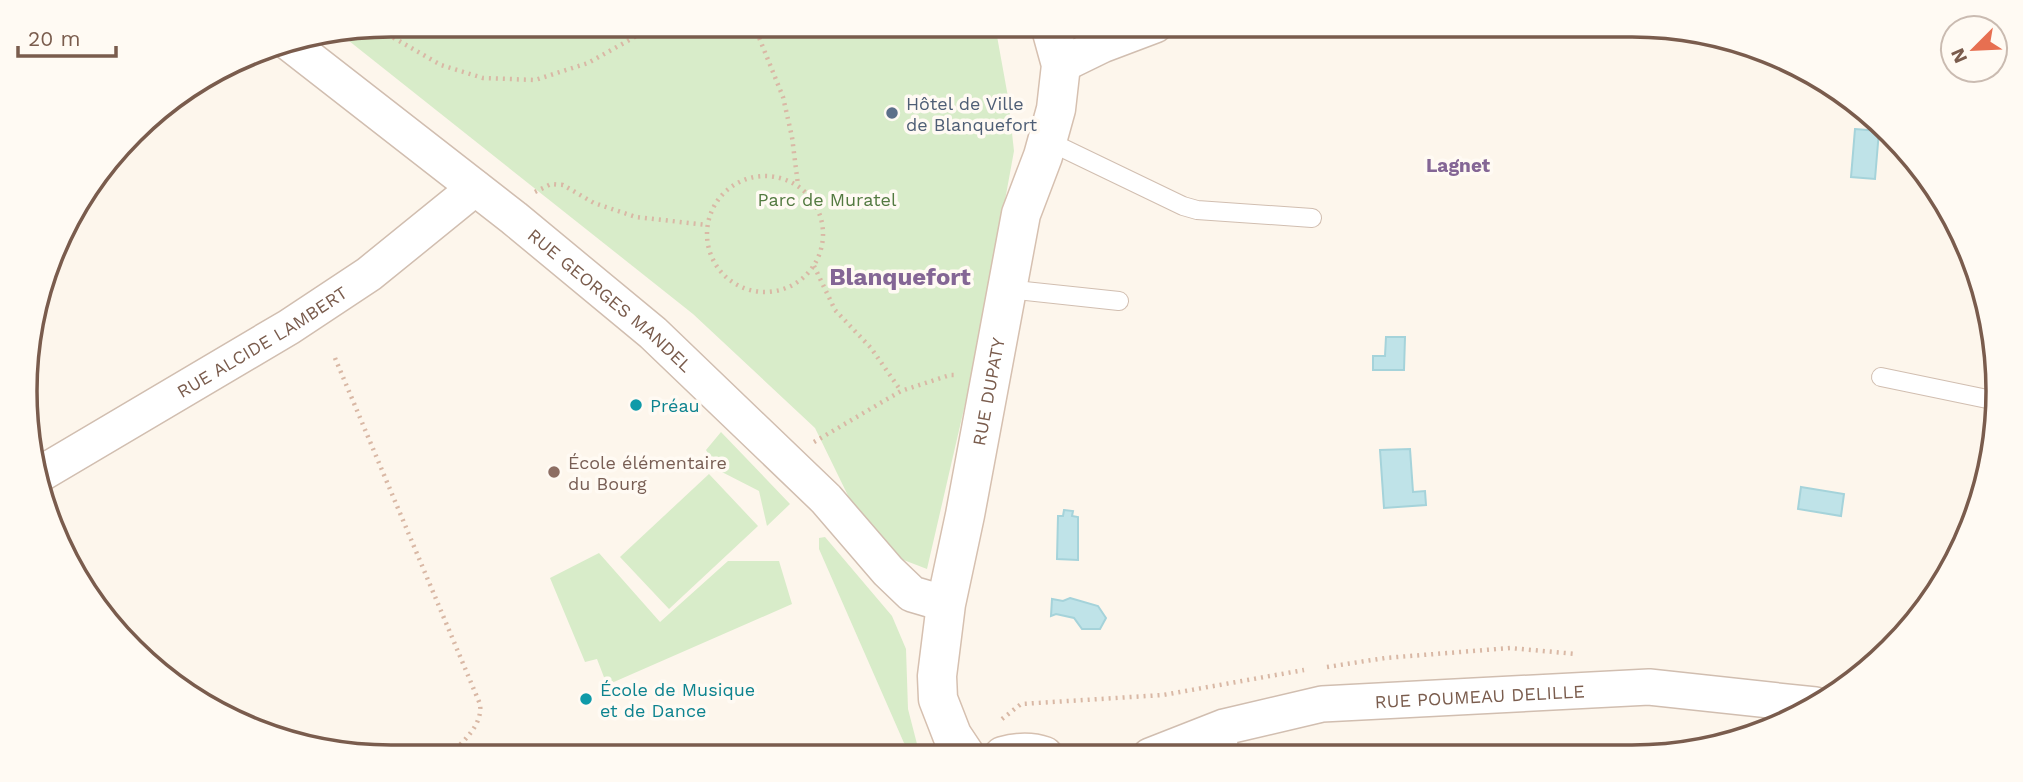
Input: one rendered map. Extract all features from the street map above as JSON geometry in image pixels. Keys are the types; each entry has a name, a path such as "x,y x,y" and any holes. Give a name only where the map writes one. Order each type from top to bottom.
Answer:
{"street":[{"name":"RUE DUPATY","path":"959,745 938,699 937,676 946,604 1021,214 1048,141 1056,109 1061,65 1053,37"},
{"path":"1061,65 1122,37"},
{"name":"RUE GEORGES MANDEL","path":"298,49 475,188 653,333 827,499 888,571 912,594 946,604"},
{"name":"RUE ALCIDE LAMBERT","path":"46,471 289,327 369,274 475,188"},
{"name":"RUE POUMEAU DELILLE","path":"1206,745 1227,741 1322,704 1649,687 1799,703"}],"lane":[{"path":"1048,141 1190,208 1232,214 1312,218"},
{"path":"1007,289 1119,301"},
{"path":"1881,377 1986,399"}],"path":[{"path":"392,37 441,65 483,78 536,80 588,62 632,37"},
{"path":"759,37 783,97 792,136 798,186"},
{"path":"757,175 775,175 798,186 819,209 824,228 822,248 814,266 800,281 782,290 763,293 743,289 726,278 714,263 707,244 707,225 712,207 723,192 738,181 757,175"},
{"path":"527,199 551,184 563,185 594,203 636,216 707,225"},
{"path":"814,266 835,310 871,348 901,391"},
{"path":"335,358 480,704 478,722 458,745"},
{"path":"786,459 901,391 950,375 991,376"}],"green space":[{"name":"Parc de Muratel","path":"391,37 997,37 1014,151 978,348 927,569 901,559 856,512 815,428 693,314 348,40"},
{"path":"721,432 790,504 767,526 759,491 718,470 706,450"},
{"path":"709,474 758,526 669,609 620,557"},
{"path":"825,537 892,616 906,649 908,709 916,745 904,743 819,549 819,538"},
{"path":"599,553 660,622 728,561 779,561 792,604 607,685 597,659 585,662 550,578"}],"water":[{"path":"1855,129 1871,130 1878,137 1875,179 1851,177"},
{"path":"1386,337 1405,337 1404,370 1373,370 1373,356 1385,356"},
{"path":"1410,449 1413,492 1425,491 1426,505 1384,508 1380,450"},
{"path":"1801,487 1844,494 1841,516 1798,509"},
{"path":"1064,510 1073,511 1072,516 1078,517 1078,560 1057,559 1058,516 1063,516"},
{"path":"1070,598 1098,606 1106,618 1100,629 1082,629 1074,618 1056,614 1051,616 1052,599 1063,601"}],"place":[{"name":"Hôtel de Ville de Blanquefort","path":"892,113"},
{"name":"Préau","path":"636,405"},
{"name":"École élémentaire du Bourg","path":"554,472"},
{"name":"École de Musique et de Dance","path":"586,699"}],"district":[{"name":"Lagnet","path":"1458,165"},
{"name":"Blanquefort","path":"900,277"}]}
